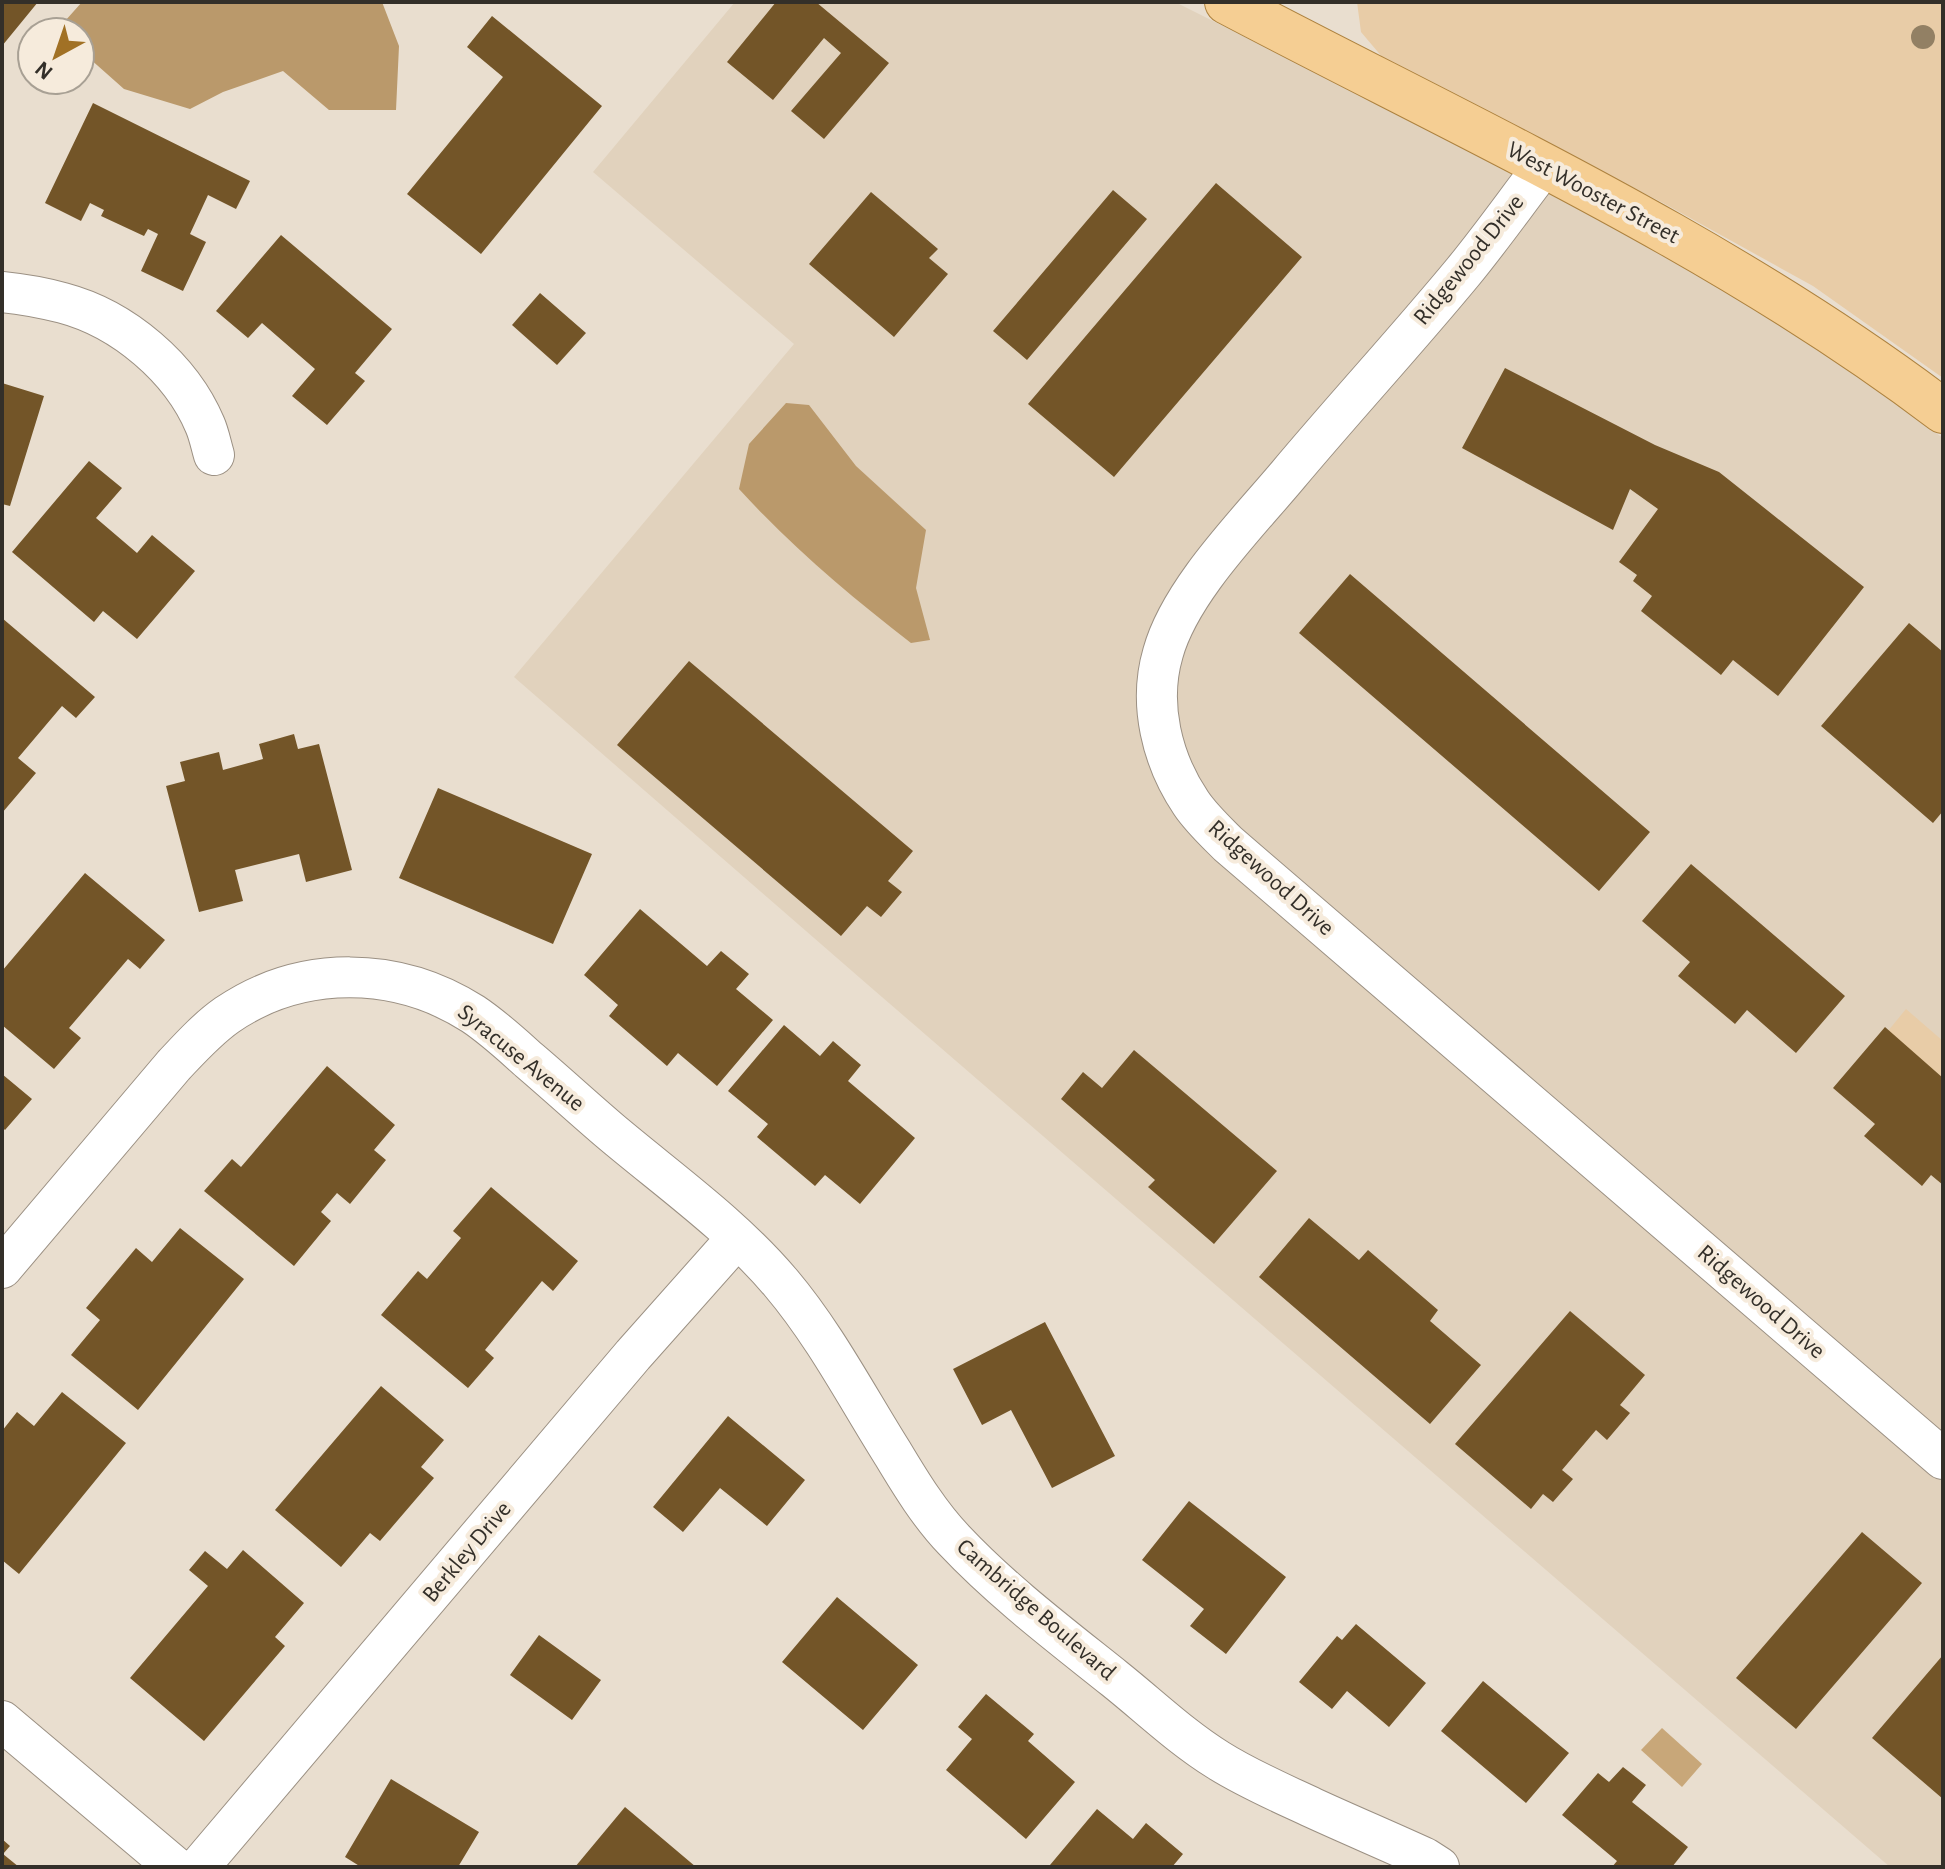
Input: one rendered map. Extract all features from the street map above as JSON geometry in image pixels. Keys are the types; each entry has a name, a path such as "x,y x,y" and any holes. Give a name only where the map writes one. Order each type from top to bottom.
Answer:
{"main road":[{"name":"West Wooster Street","path":"1227,2 1640,216 1795,308 1943,411"}],"street":[{"name":"Ridgewood Drive","path":"1544,166 1464,271 1234,539 1183,607 1170,630 1157,680 1159,719 1167,758 1192,805 1228,844 1943,1459"},
{"path":"2,292 63,303 89,312 137,340 167,369 193,401 214,455"},
{"name":"Syracuse Avenue","path":"2,1268 163,1077 202,1036 225,1016 278,989 336,977 365,977 409,985 450,1001 476,1016 737,1238"},
{"name":"Berkley Drive","path":"199,1867 633,1355 737,1238"},
{"name":"Cambridge Boulevard","path":"737,1238 781,1283 815,1329 919,1496 953,1539 1013,1597 1174,1730 1220,1761 1269,1788 1439,1867"},
{"path":"2,1721 175,1867"}],"shaded area":[{"path":"82,2 382,2 399,46 396,110 329,110 283,71 223,92 190,109 124,89 96,64 96,16 70,16"},
{"path":"735,2 1175,2 1457,143 1747,298 1943,438 1943,1867 1890,1867 514,677 794,344 593,172"},
{"path":"1357,2 1943,2 1943,378 1813,286 1663,203 1383,58 1361,32"},
{"path":"786,403 809,405 856,466 926,530 916,588 930,640 911,643 888,625 800,550 739,489 749,444"},
{"path":"1906,1009 1943,1041 1943,1078 1888,1031"},
{"path":"1662,1728 1702,1764 1682,1787 1641,1750"}],"building":[{"path":"2,2 38,2 27,16 16,16 16,29 2,46"},
{"path":"776,2 816,2 889,63 824,139 791,111 841,53 824,38 773,100 727,62"},
{"path":"492,16 602,106 481,254 407,194 503,77 467,47"},
{"path":"93,103 250,181 236,209 208,195 190,234 206,242 183,291 141,271 158,234 148,229 144,236 101,216 104,210 90,203 81,221 45,203"},
{"path":"1216,183 1302,257 1114,477 1028,404"},
{"path":"1113,190 1147,219 1027,360 993,331"},
{"path":"871,192 938,249 929,258 948,274 894,337 809,264"},
{"path":"281,235 392,329 355,373 365,381 327,425 292,396 315,369 262,323 248,338 216,311"},
{"path":"540,293 586,333 557,365 512,325"},
{"path":"1505,368 1655,445 1719,472 1864,587 1778,696 1733,660 1721,675 1641,611 1652,596 1633,581 1637,575 1619,562 1658,509 1630,489 1613,530 1462,448"},
{"path":"2,383 44,396 10,506 2,504"},
{"path":"89,461 122,488 96,518 137,553 152,535 195,571 137,639 103,611 94,622 12,552"},
{"path":"1350,574 1650,832 1599,891 1299,633"},
{"path":"2,618 95,697 76,718 62,706 18,758 36,773 2,813"},
{"path":"1909,623 1943,652 1943,811 1933,823 1821,726"},
{"path":"689,661 913,851 888,881 902,892 881,917 867,906 841,936 617,745"},
{"path":"294,734 298,749 319,744 352,870 306,882 299,854 235,870 243,901 199,912 166,786 185,781 180,762 219,752 223,770 263,759 259,744"},
{"path":"438,788 592,854 553,944 399,878"},
{"path":"1691,864 1845,996 1796,1053 1747,1010 1735,1024 1678,976 1690,962 1642,921"},
{"path":"85,873 165,940 140,969 128,959 69,1028 81,1038 54,1069 2,1025 2,971"},
{"path":"640,909 707,966 721,951 749,974 736,989 773,1020 717,1086 678,1053 667,1066 609,1016 618,1005 584,975"},
{"path":"784,1025 820,1056 833,1041 861,1065 848,1081 915,1138 860,1204 825,1175 815,1186 757,1137 768,1124 728,1091"},
{"path":"1885,1027 1943,1078 1943,1185 1931,1175 1922,1186 1864,1136 1875,1124 1833,1088"},
{"path":"1134,1050 1277,1171 1214,1244 1148,1187 1155,1180 1061,1099 1083,1072 1102,1088"},
{"path":"327,1066 395,1125 374,1150 386,1160 350,1204 337,1193 321,1212 331,1221 294,1266 204,1191 232,1159 241,1167"},
{"path":"2,1074 32,1099 5,1130 2,1127"},
{"path":"491,1187 578,1261 553,1291 542,1281 485,1350 494,1358 468,1388 381,1315 418,1271 427,1279 461,1238 453,1231"},
{"path":"1309,1218 1359,1260 1368,1250 1438,1310 1430,1321 1481,1365 1430,1424 1259,1277"},
{"path":"180,1228 244,1279 138,1410 71,1355 100,1320 86,1308 136,1248 152,1262"},
{"path":"1570,1311 1645,1375 1620,1405 1630,1413 1607,1440 1596,1430 1562,1470 1573,1479 1553,1502 1543,1494 1531,1509 1455,1444"},
{"path":"1045,1322 1115,1456 1052,1488 1011,1410 982,1425 953,1369"},
{"path":"381,1386 444,1440 421,1467 434,1478 380,1541 370,1533 341,1567 275,1510"},
{"path":"62,1392 126,1443 19,1574 2,1560 2,1431 17,1412 34,1426"},
{"path":"728,1416 805,1480 767,1526 720,1488 683,1532 653,1507"},
{"path":"1189,1501 1286,1577 1226,1654 1190,1626 1204,1609 1142,1560"},
{"path":"1862,1532 1922,1583 1796,1729 1736,1678"},
{"path":"243,1550 304,1603 275,1637 285,1646 204,1741 130,1678 208,1586 189,1570 205,1551 227,1569"},
{"path":"837,1597 918,1665 863,1730 782,1662"},
{"path":"1356,1624 1426,1683 1389,1727 1347,1691 1332,1709 1299,1682 1337,1636 1342,1640"},
{"path":"539,1635 601,1680 572,1720 510,1675"},
{"path":"1943,1655 1943,1799 1872,1738"},
{"path":"1483,1681 1569,1753 1526,1803 1441,1731"},
{"path":"986,1694 1034,1734 1028,1741 1075,1782 1026,1839 946,1770 972,1739 958,1727"},
{"path":"1623,1767 1646,1785 1632,1802 1688,1847 1672,1867 1612,1867 1617,1861 1562,1815 1598,1773 1609,1782"},
{"path":"391,1779 479,1832 458,1867 361,1867 345,1857"},
{"path":"625,1807 696,1867 575,1867"},
{"path":"1097,1809 1133,1839 1146,1823 1183,1854 1172,1867 1052,1867 1050,1865"},
{"path":"2,1839 10,1846 3,1854 19,1867 2,1867"}]}
